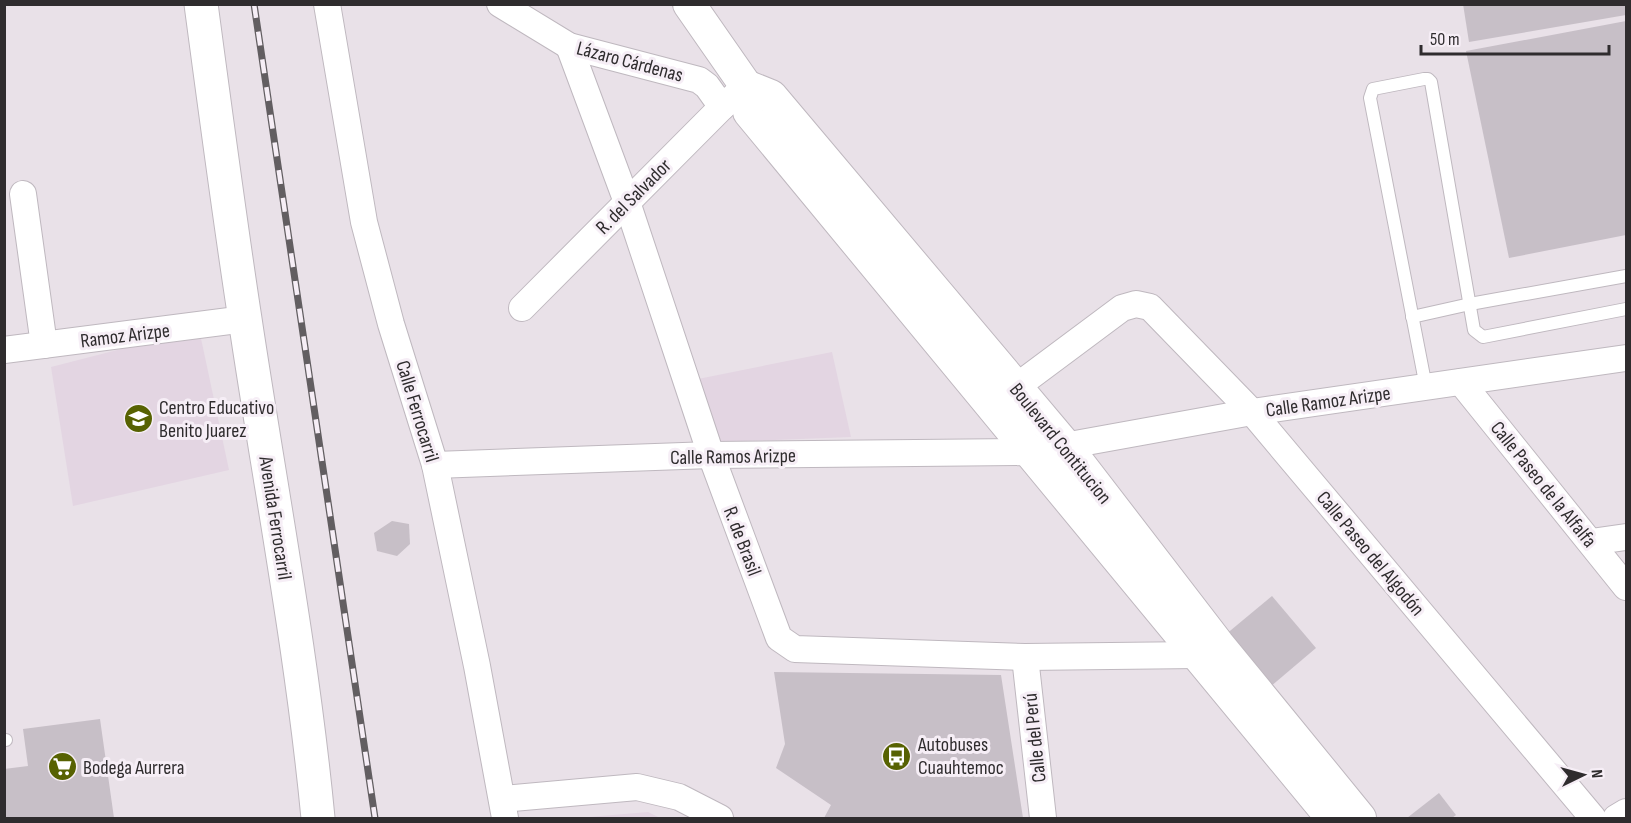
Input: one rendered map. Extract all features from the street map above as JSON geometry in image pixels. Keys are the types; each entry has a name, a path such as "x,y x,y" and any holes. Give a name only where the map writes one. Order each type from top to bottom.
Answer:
{"main road":[{"name":"Avenida Ferrocarril","path":"201,4 245,319 279,534 318,819"}],"street":[{"name":"Calle Ferrocarril","path":"327,4 364,222 391,324 435,465 477,666 503,809"},
{"name":"Lázaro Cárdenas","path":"500,4 569,46 699,80 722,107"},
{"name":"Boulevard Contitucion","path":"689,4 746,86 749,112 1332,819"},
{"name":"R. de Brasil","path":"569,46 627,202 711,455 779,638 785,644 795,649 1025,657 1197,655"},
{"name":"Boulevard Contitucion","path":"746,86 771,96 1065,445 1218,644 1359,819"},
{"name":"R. del Salvador","path":"522,308 722,107 746,86"},
{"path":"23,194 44,345"},
{"name":"Calle Paseo del Algodón","path":"1016,387 1122,308 1136,304 1150,307 1252,412 1593,819"},
{"name":"Ramoz Arizpe","path":"4,350 245,319"},
{"name":"Calle Ramoz Arizpe","path":"1031,452 1252,412 1626,358"},
{"name":"Calle Paseo de la Alfalfa","path":"1461,382 1626,586"},
{"name":"Calle Ramos Arizpe","path":"435,465 711,455 1031,452"},
{"path":"1591,542 1626,537"},
{"name":"Calle del Perú","path":"1025,657 1043,819"},
{"path":"503,809 637,787 679,797 720,819"},
{"path":"1616,819 1626,812"}],"lane":[{"path":"1426,387 1370,98 1373,89 1424,79 1431,82 1474,330 1483,337 1626,309"},
{"path":"1412,317 1470,304 1626,276"}],"shaded area":[{"name":"Centro Educativo Benito Juarez","path":"199,329 229,470 73,506 51,367"},
{"path":"832,352 851,437 721,442 698,379"},
{"path":"648,812 660,818 577,818"}],"building":[{"path":"1463,4 1626,4 1626,15 1469,42"},
{"path":"1626,21 1626,235 1509,258 1466,51"},
{"path":"392,521 409,524 410,544 397,556 377,551 374,533"},
{"path":"1272,596 1316,648 1263,693 1219,640"},
{"name":"Autobuses Cuauhtemoc","path":"774,672 1001,675 1023,818 824,818 831,805 776,768 785,744"},
{"name":"Bodega Aurrera","path":"100,719 114,818 4,818 4,769 28,766 23,729"},
{"path":"1439,793 1456,815 1452,818 1407,818"}],"railway":[{"path":"254,4 375,818"}],"place":[{"name":"Centro Educativo Benito Juarez","path":"138,419"},
{"name":"Autobuses Cuauhtemoc","path":"897,756"},
{"name":"Bodega Aurrera","path":"62,767"}]}
